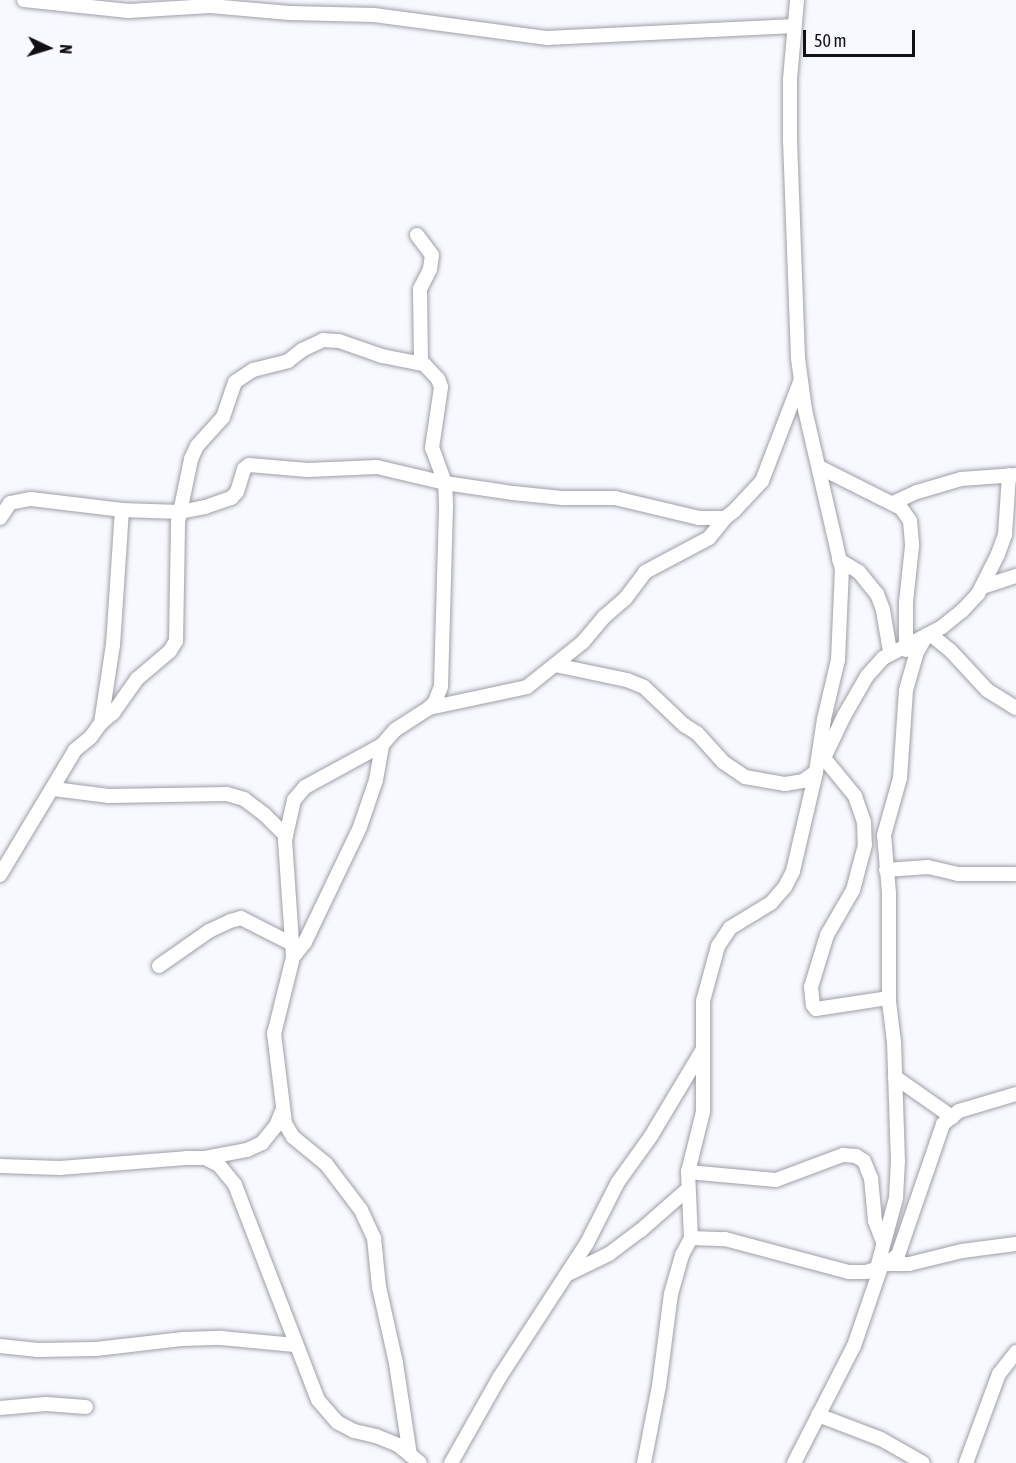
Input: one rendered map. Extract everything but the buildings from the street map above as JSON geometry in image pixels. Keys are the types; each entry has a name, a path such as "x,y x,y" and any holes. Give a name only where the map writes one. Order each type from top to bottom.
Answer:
{"street":[{"path":"24,0 128,11 210,6 290,13 374,15 547,38 795,26"},
{"path":"644,1463 659,1386 671,1294 682,1255 691,1238 688,1172 703,1112 704,1001 718,946 729,928 771,903 785,887 793,871 822,755 838,660 843,587 801,380 795,312 790,78 797,0"},
{"path":"415,1459 379,1287 374,1239 361,1209 326,1164 293,1137 282,1111 274,1034 292,951 286,883 286,836 294,800 305,787 382,745 395,730 435,702 441,686 446,506 445,483 432,448 441,387 438,379 423,364 420,353 419,297 420,289 430,269 432,255 417,235"},
{"path":"0,875 30,822 54,789 75,750 90,738 101,723 113,713 137,679 170,651 176,641 180,512 191,459 197,446 223,417 235,382 253,370 288,361 302,350 323,340 361,346 382,356 423,364"},
{"path":"429,708 476,696 507,693 527,687 555,665 619,606 645,572 709,538 726,517 762,481 801,380"},
{"path":"0,518 10,503 20,500 122,510 180,512 213,506 231,498 237,492 244,469 249,465 308,470 377,468 445,483 534,496 615,498 699,518 726,517"},
{"path":"794,1463 854,1346 881,1266 883,1242 896,1198 895,1077 889,998 890,924 884,835 900,778 906,690 906,602 912,546 910,521 901,508 893,503 819,467"},
{"path":"822,755 867,676 890,652 928,635 962,611 982,587 1005,534 1012,475 961,479 917,492 893,503"},
{"path":"446,506 470,486"},
{"path":"101,723 113,645 122,510"},
{"path":"839,560 859,572 877,594 883,610 890,652"},
{"path":"982,587 1016,576"},
{"path":"906,690 917,652 928,635"},
{"path":"928,635 950,650 987,690 1016,708"},
{"path":"555,665 627,680 644,687 684,725 697,733 723,762 745,777 785,784 803,781 816,772"},
{"path":"292,951 306,942 360,827 376,780 382,745"},
{"path":"822,755 855,796 864,822 866,845 853,890 827,935 811,997 816,1008 889,998"},
{"path":"54,789 109,796 226,794 244,799 264,814 286,836"},
{"path":"886,870 928,867 958,874 1016,874"},
{"path":"159,966 208,931 241,918 292,951"},
{"path":"451,1463 499,1378 587,1244 618,1182 651,1136 703,1049"},
{"path":"895,1077 952,1117"},
{"path":"881,1266 898,1255 943,1124 959,1112 1016,1094"},
{"path":"0,1166 60,1168 205,1158 247,1150 262,1143 276,1126 282,1111"},
{"path":"688,1172 776,1180 843,1155 856,1156 864,1161 871,1178 875,1221 883,1242"},
{"path":"205,1158 219,1165 235,1185 318,1400 337,1422 354,1431 376,1436 398,1445 415,1459"},
{"path":"566,1275 609,1254 640,1231 688,1189"},
{"path":"691,1238 724,1239 849,1272 909,1264 962,1251 1016,1244"},
{"path":"0,1346 38,1350 96,1349 183,1339 221,1338 295,1345"},
{"path":"966,1463 999,1374 1016,1352"},
{"path":"0,1408 46,1404 86,1407"},
{"path":"818,1415 881,1439 923,1463"}]}
